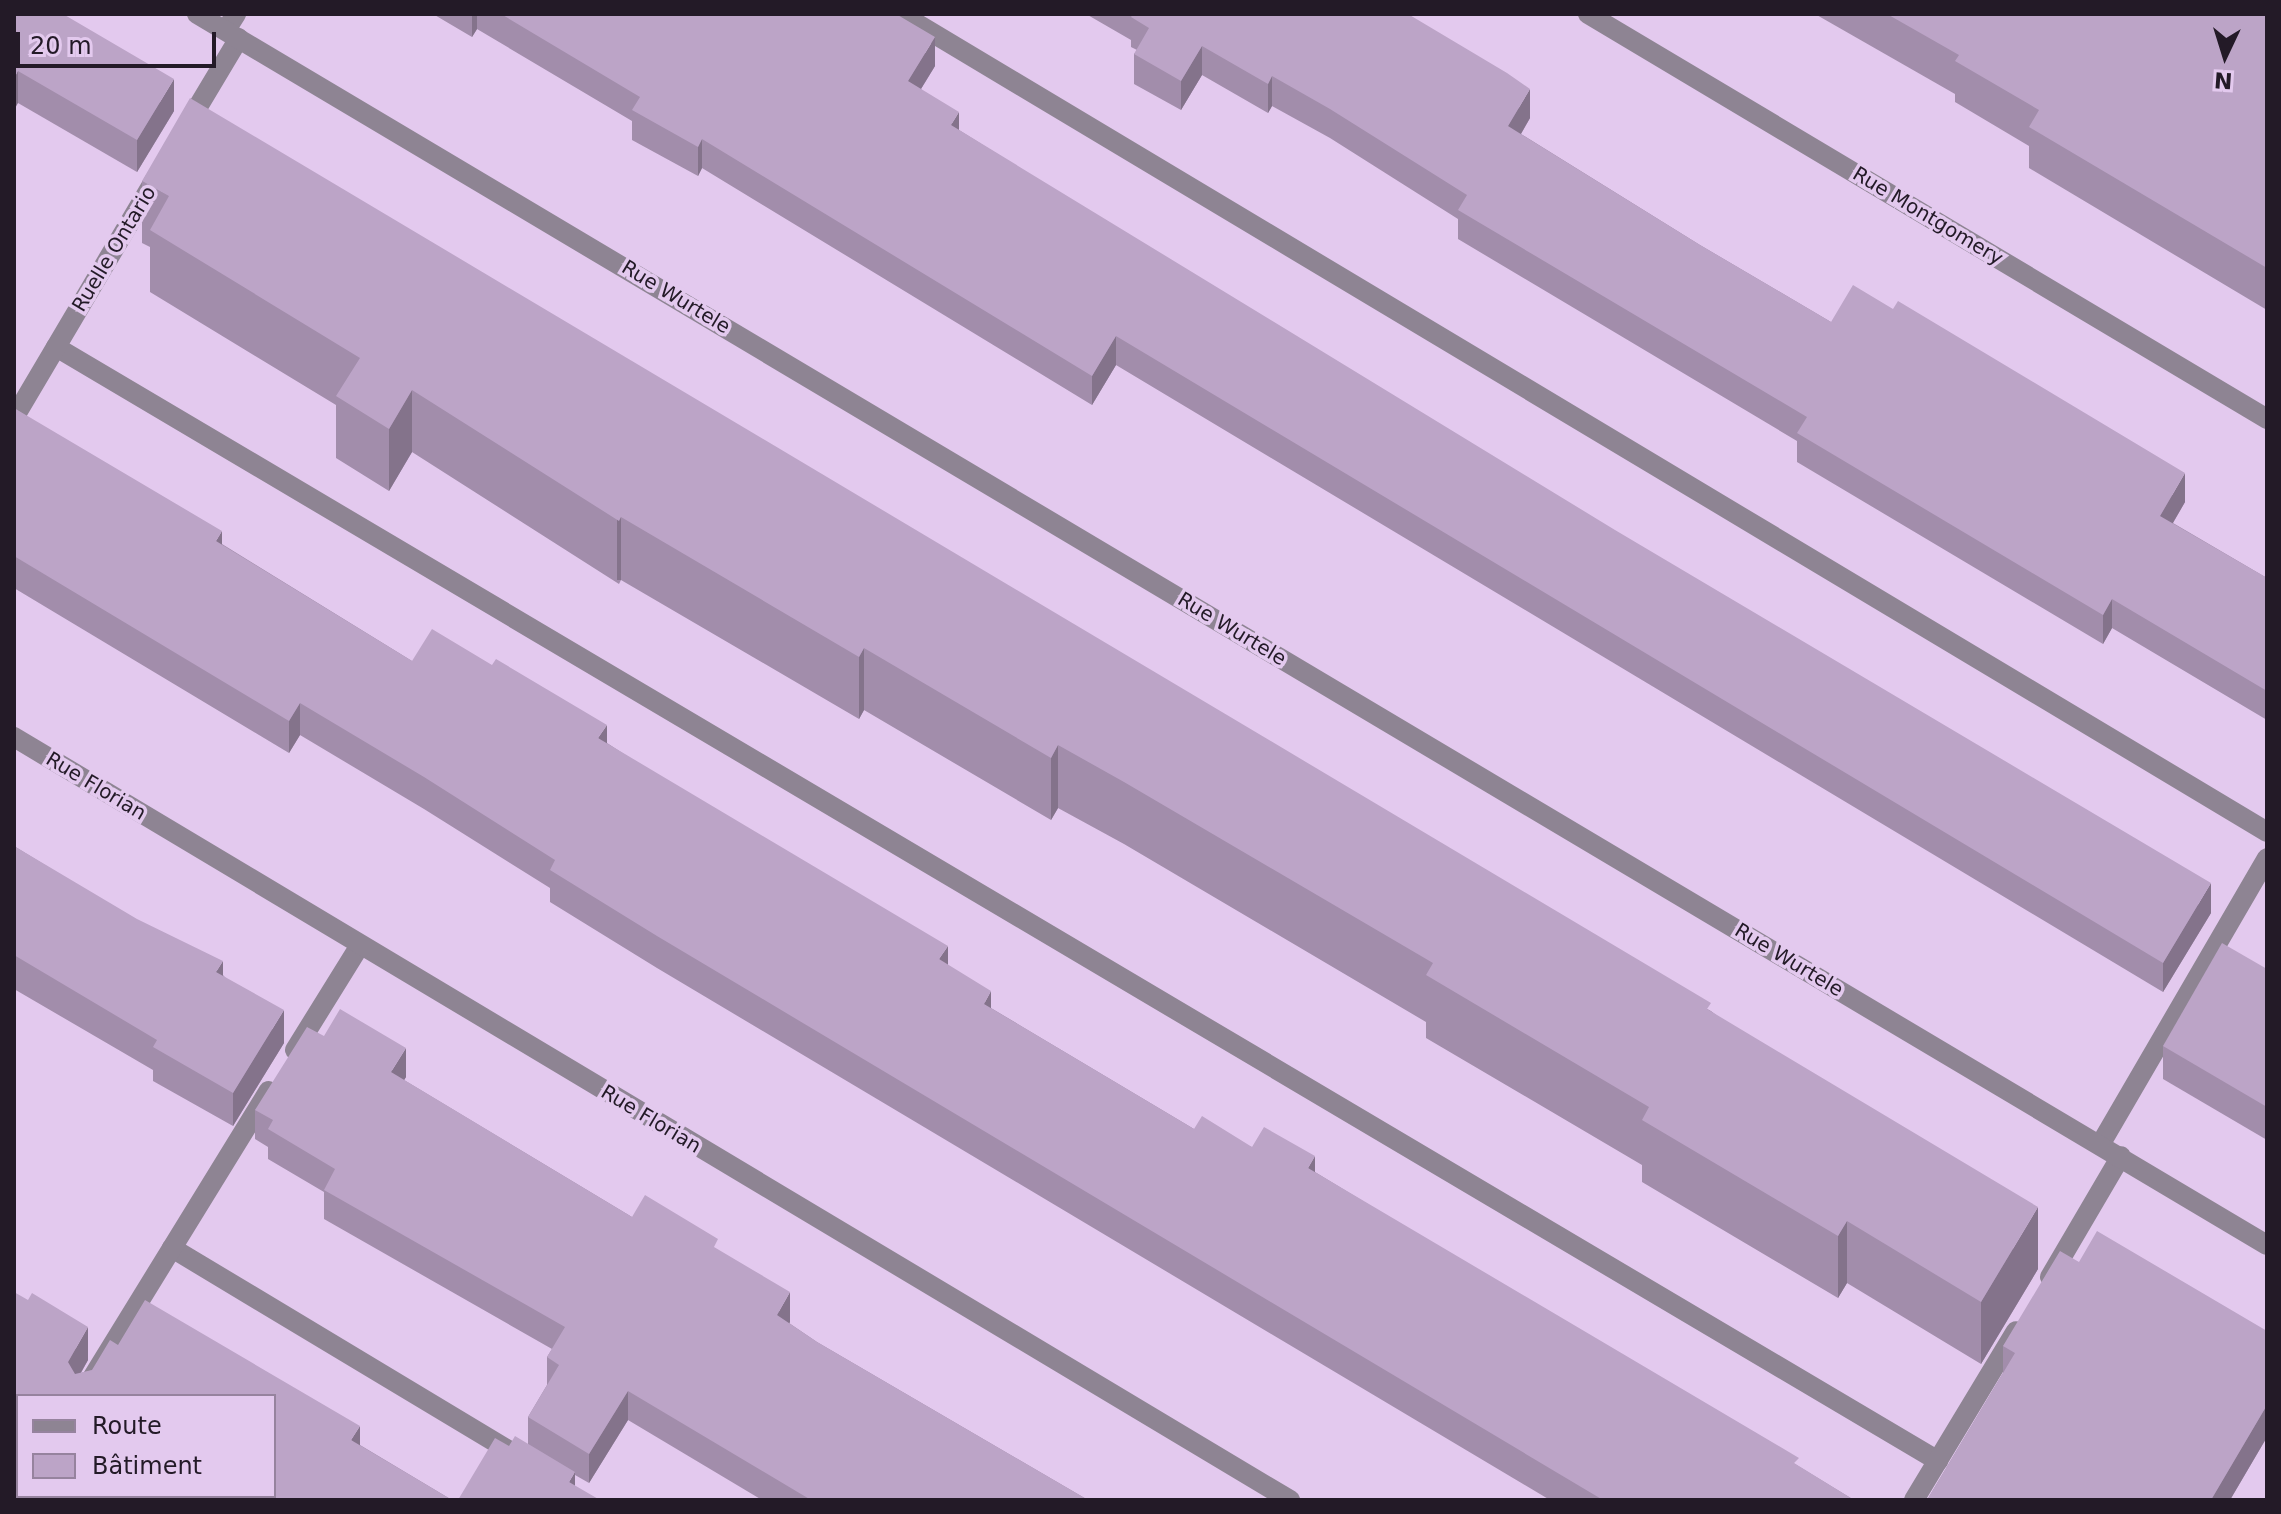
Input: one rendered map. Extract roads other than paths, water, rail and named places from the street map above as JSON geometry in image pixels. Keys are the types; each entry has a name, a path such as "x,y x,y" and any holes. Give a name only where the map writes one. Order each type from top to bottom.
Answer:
{"street":[{"name":"Rue Wurtele","path":"197,14 234,27 2267,1245"},
{"path":"901,14 2267,832"},
{"name":"Rue Montgomery","path":"1588,14 2267,419"},
{"name":"Ruelle Ontario","path":"14,418 173,150 234,27"},
{"path":"56,347 1938,1461"},
{"name":"Rue Florian","path":"14,737 1290,1500"},
{"path":"2100,1145 2267,858"},
{"path":"82,1394 360,945"},
{"path":"2041,1291 2121,1156"},
{"path":"172,1248 537,1468"},
{"path":"1914,1500 2025,1317"}]}
